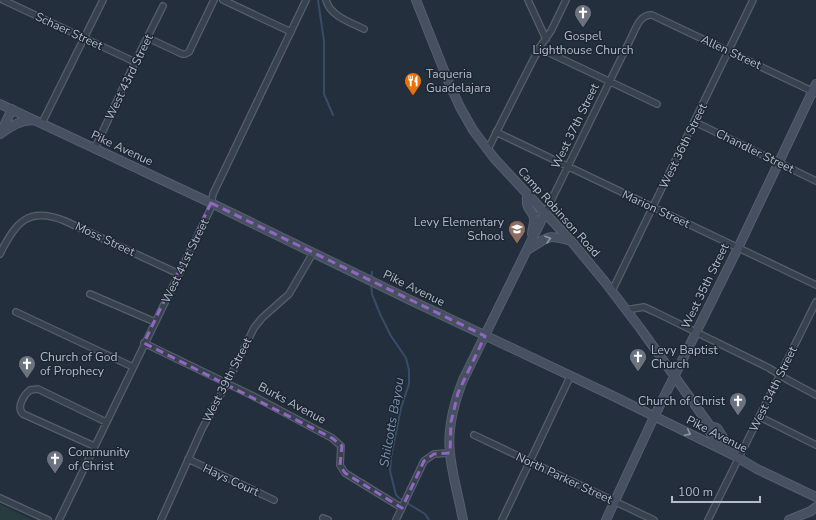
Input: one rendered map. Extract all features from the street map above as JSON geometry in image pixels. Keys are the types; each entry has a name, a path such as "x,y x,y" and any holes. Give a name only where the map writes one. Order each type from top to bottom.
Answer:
{"street":[{"name":"Schaer Street","path":"2,0 135,62"},
{"path":"42,124 103,0"},
{"path":"148,38 182,54 186,54 189,52 214,0"},
{"path":"223,0 291,32"},
{"name":"West 41st Street","path":"59,520 210,210 213,194 306,0"},
{"path":"326,0 328,7 332,12 364,29"},
{"name":"Camp Robinson Road","path":"416,0 460,107 473,130 527,194 572,242 612,291 710,426 710,432 721,450"},
{"path":"528,0 546,39"},
{"path":"488,149 539,48 558,18 566,0"},
{"name":"West 36th Street","path":"612,291 753,0"},
{"name":"West 43rd Street","path":"95,148 163,6"},
{"name":"Allen Street","path":"646,16 652,15 728,51 815,89"},
{"name":"West 37th Street","path":"463,520 450,453 451,422 458,393 463,380 631,38 640,21 646,16"},
{"path":"539,48 657,104"},
{"name":"West 35th Street","path":"606,520 654,416 815,89"},
{"name":"Pike Avenue","path":"0,104 211,203 654,416 737,457 757,469 816,497"},
{"path":"0,134 12,109"},
{"path":"0,134 23,121 34,120"},
{"name":"Chandler Street","path":"695,122 816,180"},
{"name":"Marion Street","path":"496,132 816,285"},
{"path":"527,194 528,206 534,216 532,241"},
{"name":"Moss Street","path":"0,254 13,230 23,220 28,217 43,215 59,218 179,274"},
{"path":"527,251 547,237 554,236 572,242"},
{"name":"West 39th Street","path":"161,520 202,429 254,328 262,318 289,294 313,253"},
{"path":"90,294 155,322"},
{"name":"West 34th Street","path":"708,520 737,457 760,417 816,302"},
{"path":"626,310 644,307 696,331 769,368 816,395"},
{"path":"16,312 133,367"},
{"name":"Burks Avenue","path":"144,343 253,396 338,442 341,446 340,465 345,473 402,507"},
{"path":"502,520 570,376"},
{"path":"94,446 23,414 19,408 30,390 38,389 106,422"},
{"path":"760,417 816,445"},
{"name":"Camp Robinson Road","path":"710,426 717,428 737,457"},
{"name":"North Parker Street","path":"474,435 654,520"},
{"path":"396,520 424,461 434,454 450,453"},
{"name":"Hays Court","path":"188,459 274,500"},
{"path":"0,498 48,520"},
{"path":"791,520 811,511 816,507"},
{"path":"791,520 816,515"}],"highlighted area":[{"path":"211,203 485,336 458,393 451,422 450,453 434,454 424,461 402,508 345,473 340,465 342,446 332,438 144,343"}],"green space":[{"path":"0,504 32,520 0,520"}],"waterway":[{"path":"318,0 324,41 324,94 333,115"},
{"name":"Shilcotts Bayou","path":"371,279 372,272"},
{"name":"Shilcotts Bayou","path":"371,283 372,294 380,314 391,336 406,358 409,370 409,384 401,408 391,457 390,471 396,495 425,514 429,520"}],"place":[{"name":"Gospel Lighthouse Church","path":"583,28"},
{"name":"Taqueria Guadelajara","path":"413,96"},
{"name":"Levy Elementary School","path":"517,244"},
{"name":"Levy Baptist Church","path":"638,372"},
{"name":"Church of God of Prophecy","path":"27,379"},
{"name":"Church of Christ","path":"738,416"},
{"name":"Community of Christ","path":"55,474"}]}
